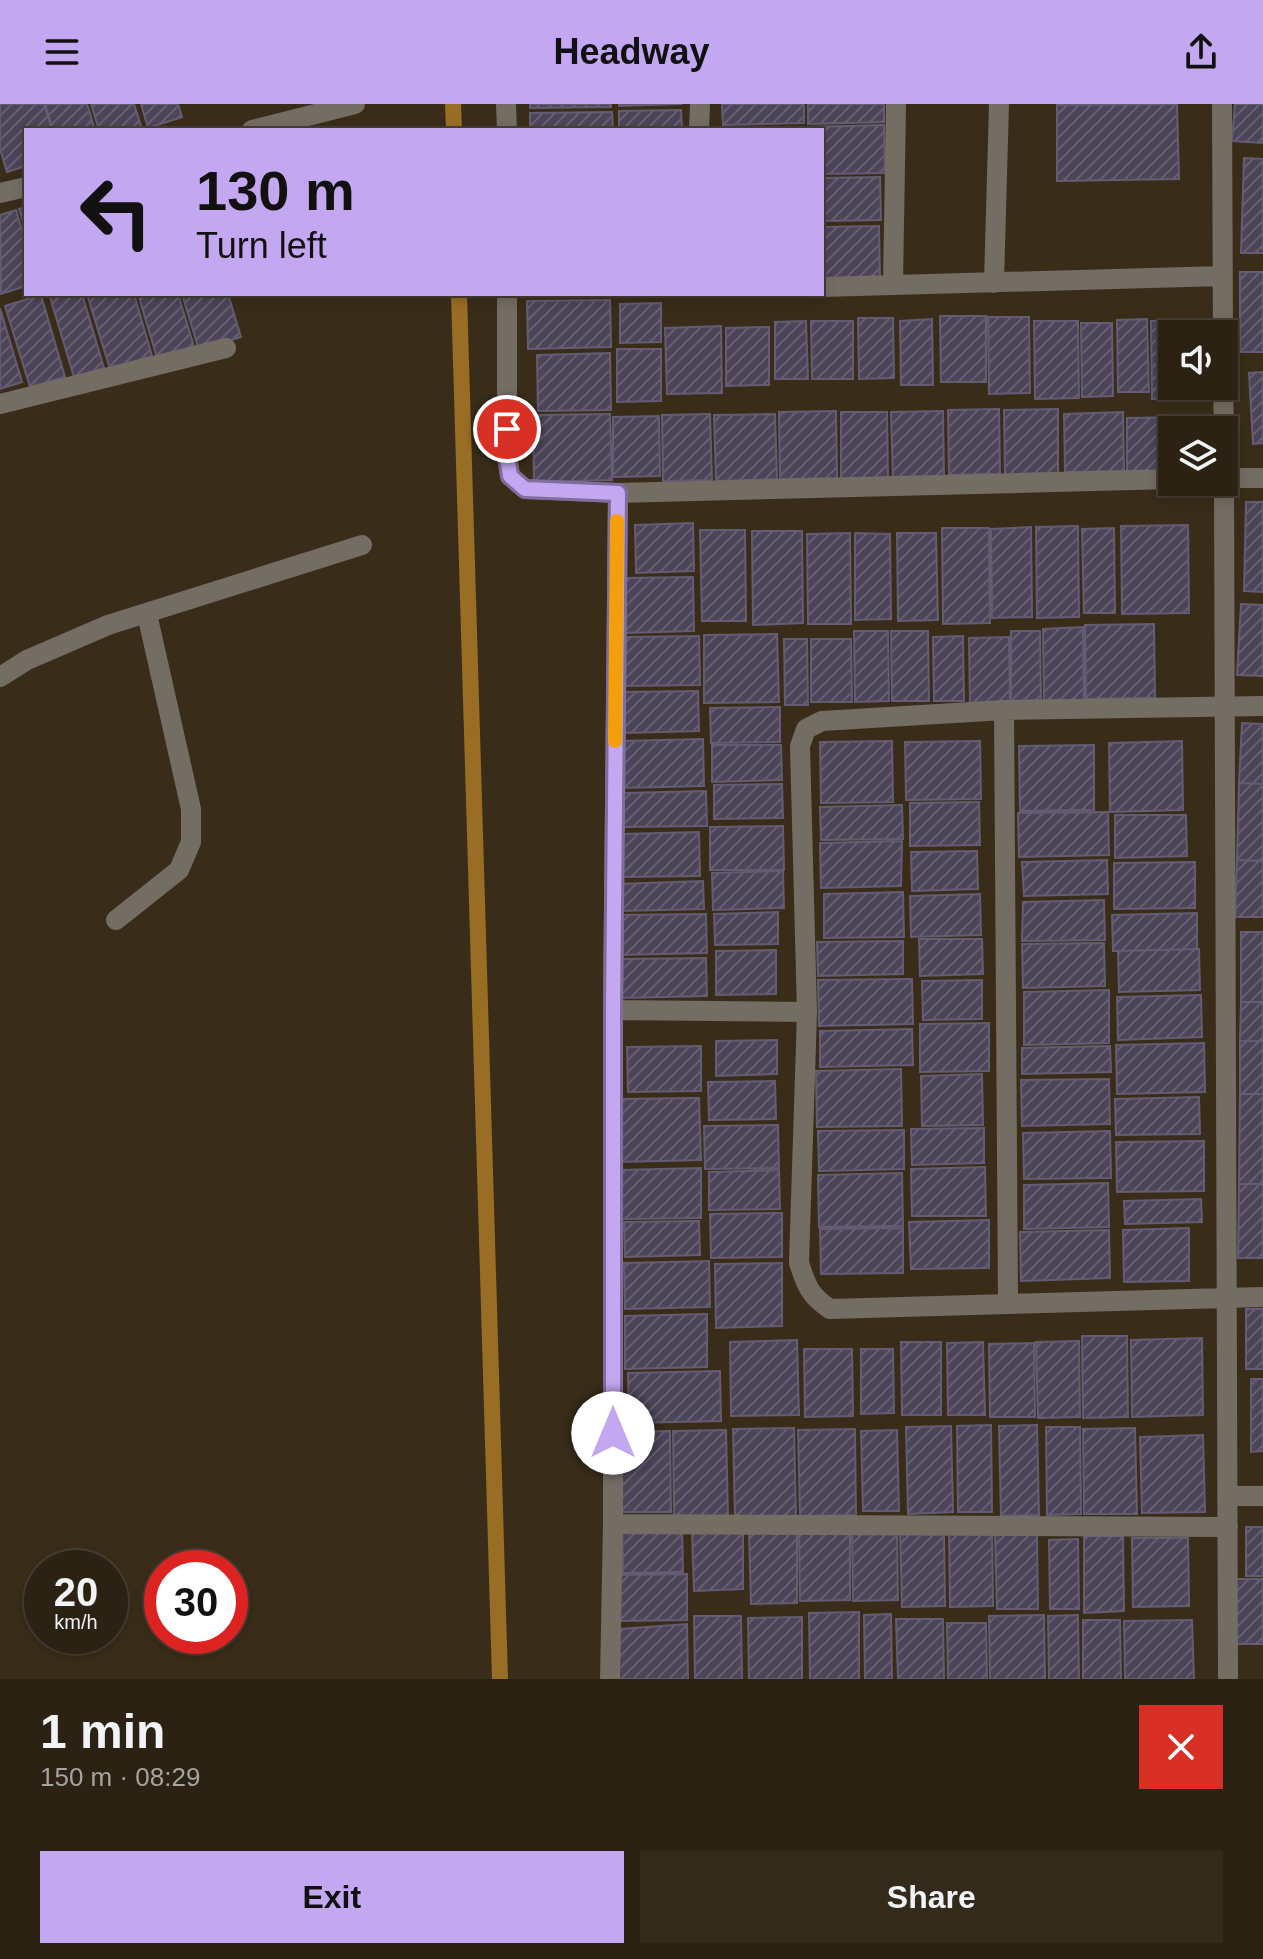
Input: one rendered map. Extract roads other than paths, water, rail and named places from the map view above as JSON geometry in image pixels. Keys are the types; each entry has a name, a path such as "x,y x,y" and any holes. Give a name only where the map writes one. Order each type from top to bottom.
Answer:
{"street":[{"path":"260,128 355,104"},
{"path":"506,104 507,128"},
{"path":"699,128 700,104"},
{"path":"893,284 896,104"},
{"path":"994,283 999,104"},
{"path":"1222,104 1223,320"},
{"path":"0,193 24,187"},
{"path":"824,287 1222,276"},
{"path":"507,296 507,456 510,476 525,489 618,493 1158,479"},
{"path":"0,404 226,348"},
{"path":"1238,479 1263,478"},
{"path":"610,1679 618,493"},
{"path":"1224,496 1228,1679"},
{"path":"0,677 27,660 108,625 362,545"},
{"path":"116,920 179,870 191,842 191,809 147,614"},
{"path":"1263,706 1004,710 822,721 806,729 800,746 807,1012 799,1263 814,1299 830,1309 1263,1297"},
{"path":"1004,710 1008,1304"},
{"path":"613,1010 807,1012"},
{"path":"1227,1496 1263,1496"},
{"path":"613,1524 1228,1527"}],"waterway":[{"path":"453,104 454,128"},
{"path":"459,296 500,1679"}]}
